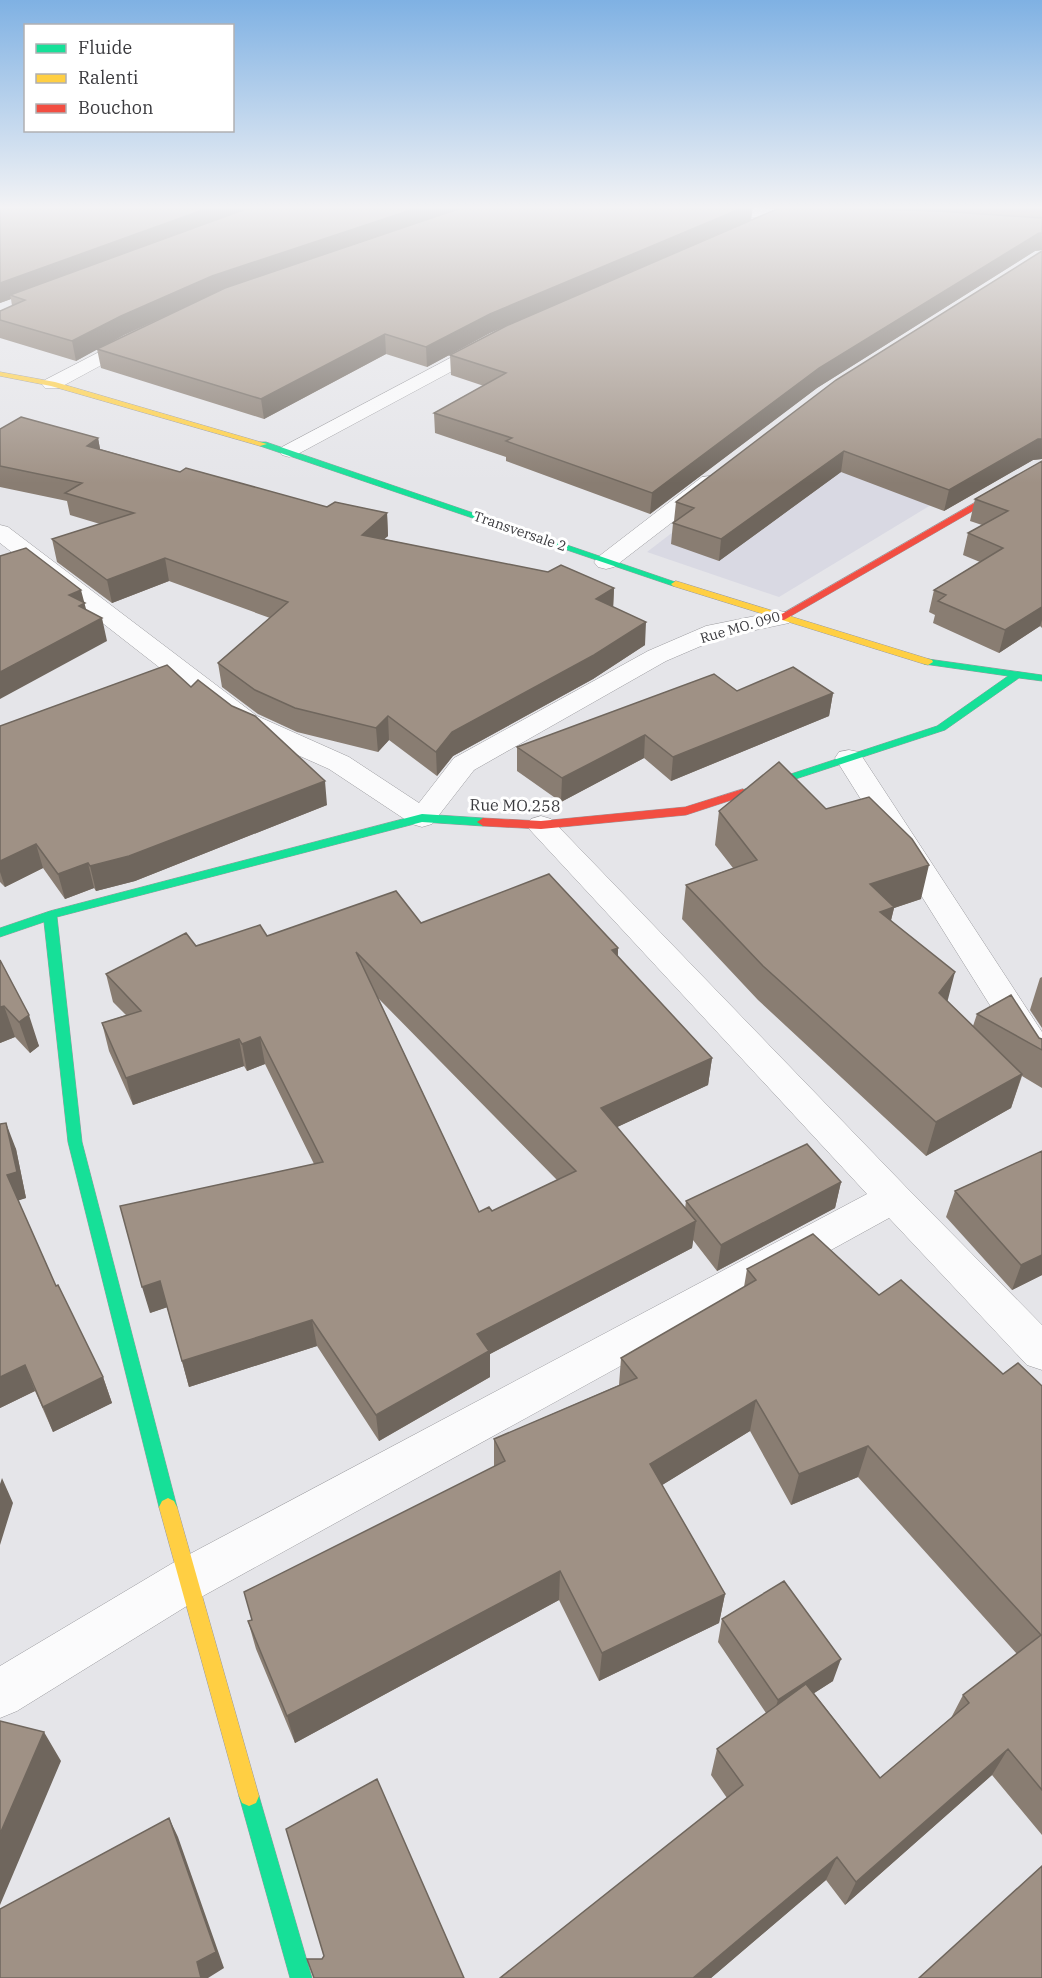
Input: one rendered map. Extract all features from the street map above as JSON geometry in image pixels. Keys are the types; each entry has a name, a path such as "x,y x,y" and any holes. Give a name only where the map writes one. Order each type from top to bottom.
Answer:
{"street":[{"path":"52,384 152,332"},
{"path":"289,451 509,334"},
{"name":"Transversale 2","path":"2,375 52,384 289,451 606,562 916,660 1015,676 1042,678"},
{"path":"606,562 730,467"},
{"name":"Rue MO. 090","path":"422,818 464,764 657,656 715,631 780,618 1042,467"},
{"path":"0,532 247,722 339,763 422,818"},
{"name":"Rue MO.258","path":"0,933 50,915 422,818 541,825 686,811 941,728 1015,676"},
{"path":"849,758 1042,1060"},
{"path":"541,825 893,1198 1036,1335"},
{"path":"50,915 75,1142 187,1580 301,1978"},
{"path":"0,1694 187,1580 893,1198"}],"shaded area":[{"path":"858,390 1030,445 779,597 647,552"}],"building":[{"path":"20,298 161,298 72,341 0,320 0,311 25,300"},
{"path":"203,298 527,298 490,314 426,347 385,334 261,399 97,349"},
{"path":"570,298 933,298 819,368 652,493 506,441 512,438 434,413 506,373 450,355 506,326"},
{"path":"966,298 1042,298 1042,439 1038,439 949,490 844,451 721,539 673,523 694,508 676,502 836,380"},
{"path":"21,417 98,438 87,446 180,472 186,468 327,507 335,502 387,513 362,535 548,572 561,565 614,588 596,599 646,622 594,655 452,732 436,752 388,716 376,728 295,708 255,690 218,663 288,602 165,558 107,580 52,539 134,513 65,493 82,483 0,466 0,429"},
{"path":"1042,461 1042,607 1005,630 938,601 946,595 934,590 1003,548 968,533 1008,511 975,499"},
{"path":"26,548 81,590 69,595 85,603 79,606 102,618 0,672 0,556"},
{"path":"167,665 191,687 198,680 232,706 255,716 325,781 129,856 90,866 88,863 58,874 36,844 0,861 0,726"},
{"path":"793,667 833,693 673,757 645,735 562,778 517,747 714,674 737,691"},
{"path":"779,762 826,809 869,797 912,839 929,865 870,884 894,907 880,912 955,972 939,993 1022,1074 936,1122 763,966 686,885 757,860 719,811"},
{"path":"549,874 618,948 612,950 712,1058 601,1108 696,1221 477,1334 489,1351 376,1415 312,1320 182,1361 160,1281 142,1287 120,1206 323,1162 260,1037 242,1044 239,1039 126,1078 102,1023 141,1011 106,974 186,933 196,946 260,925 267,936 396,891 421,923","holes":["356,952 576,1171 492,1211 489,1207 479,1212"]},
{"path":"0,960 29,1015 19,1022 4,1006 0,1007"},
{"path":"1011,995 1039,1038 1042,1039 1042,1050 977,1014"},
{"path":"6,1123 17,1172 7,1175 56,1286 58,1285 103,1377 43,1407 25,1365 0,1377 0,1124"},
{"path":"807,1144 841,1182 721,1245 686,1201"},
{"path":"1042,1151 1042,1255 1021,1265 955,1191"},
{"path":"813,1234 879,1295 901,1280 1003,1374 1018,1363 1042,1386 1042,1790 1008,1749 856,1882 837,1857 693,1978 500,1978 743,1785 717,1749 806,1684 880,1778 969,1703 963,1695 1041,1635 868,1446 799,1474 756,1400 650,1464 725,1594 602,1653 560,1571 287,1716 248,1621 252,1620 244,1592 505,1461 494,1439 637,1378 621,1358 756,1280 747,1269"},
{"path":"784,1581 841,1659 778,1700 722,1619"},
{"path":"0,1721 44,1732 0,1834"},
{"path":"377,1779 464,1978 314,1978 307,1959 322,1959 324,1956 286,1829"},
{"path":"169,1818 216,1952 197,1962 201,1978 0,1978 0,1909"},
{"path":"1042,1866 1042,1978 919,1978"}],"traffic: fast":[{"path":"263,444 676,584"},
{"path":"928,662 1042,678"},
{"path":"743,793 941,728 1015,676"},
{"path":"0,933 50,915 422,818 483,822"},
{"path":"50,915 75,1142 168,1507"},
{"path":"249,1796 301,1978"}],"traffic: slow":[{"path":"0,374 52,384 263,444"},
{"path":"676,584 928,662"},
{"path":"168,1507 249,1796"}],"traffic: jam":[{"path":"780,618 1042,467"},
{"path":"483,822 541,825 686,811 743,793"}]}
